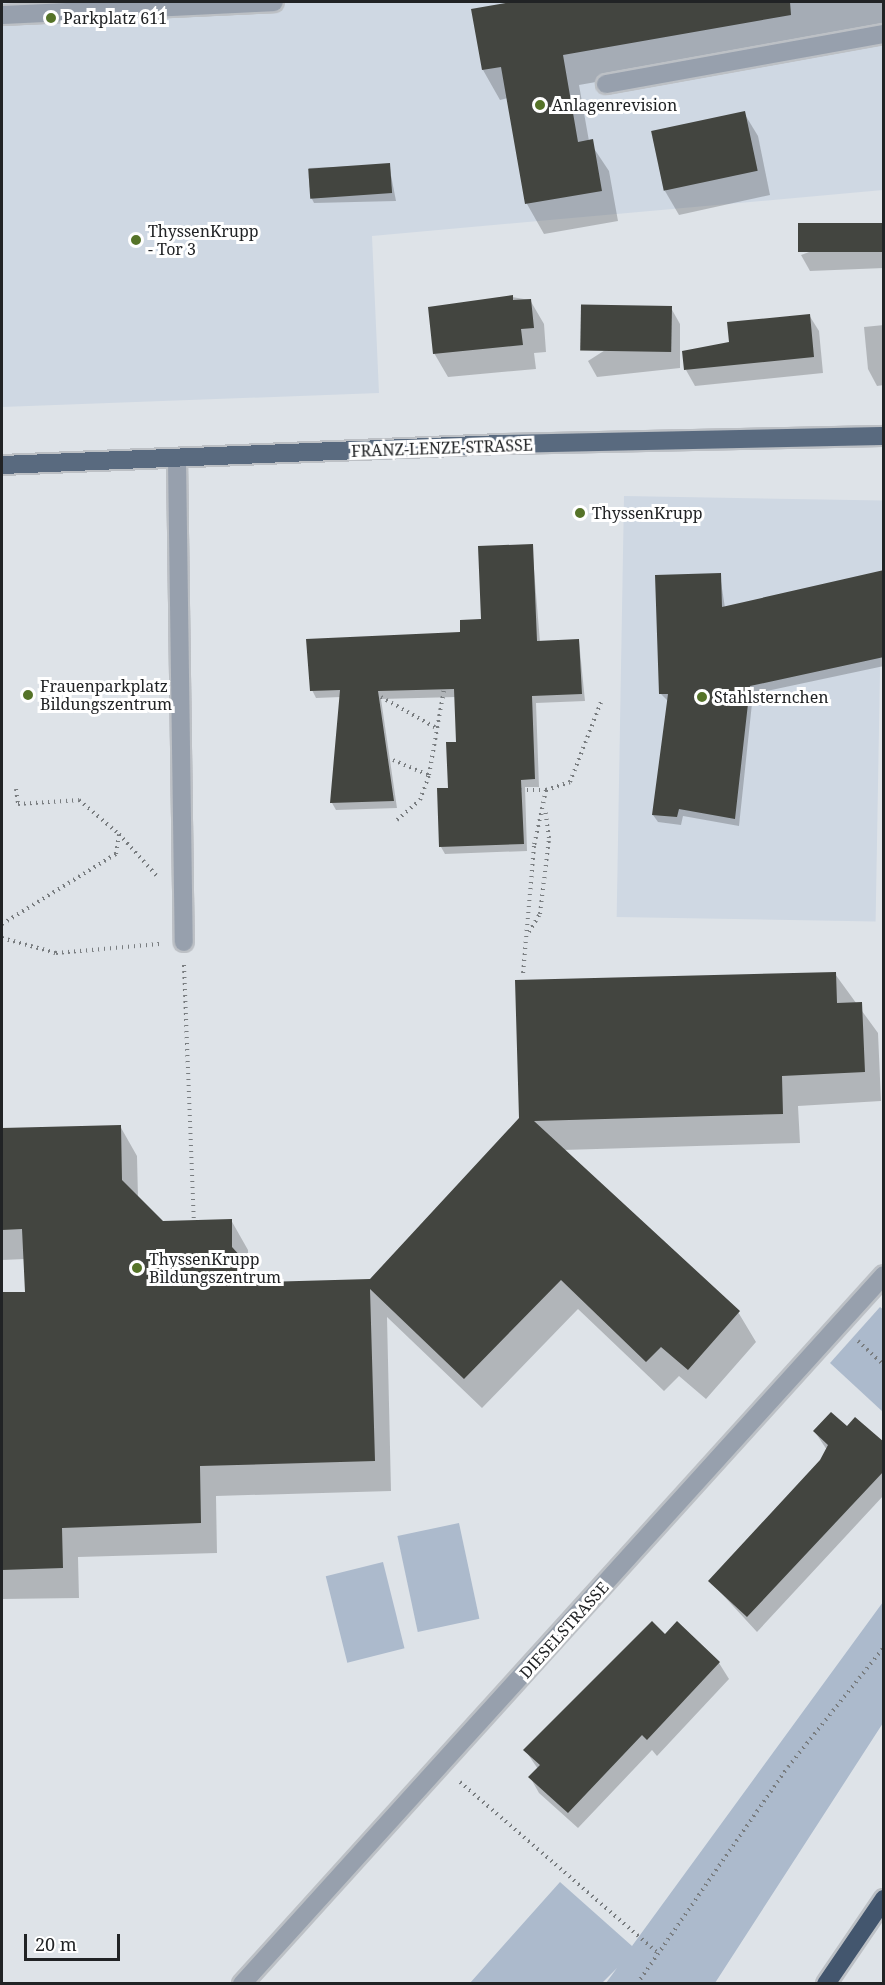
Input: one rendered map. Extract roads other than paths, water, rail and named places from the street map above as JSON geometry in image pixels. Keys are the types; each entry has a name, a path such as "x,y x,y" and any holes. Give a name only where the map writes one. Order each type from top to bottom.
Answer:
{"highway":[{"path":"826,1983 884,1899"}],"main road":[{"name":"FRANZ-LENZE-STRASSE","path":"2,465 177,460 502,444 884,436"}],"street":[{"path":"2,15 274,2"},
{"path":"606,84 884,34"},
{"path":"177,460 183,942"},
{"name":"DIESELSTRASSE","path":"242,1983 884,1275"}],"place":[{"name":"Parkplatz 611","path":"51,18"},
{"name":"Anlagenrevision","path":"540,105"},
{"name":"ThyssenKrupp - Tor 3","path":"136,240"},
{"name":"ThyssenKrupp","path":"580,513"},
{"name":"Frauenparkplatz Bildungszentrum","path":"28,695"},
{"name":"Stahlsternchen","path":"702,697"},
{"name":"ThyssenKrupp Bildungszentrum","path":"137,1268"}]}
